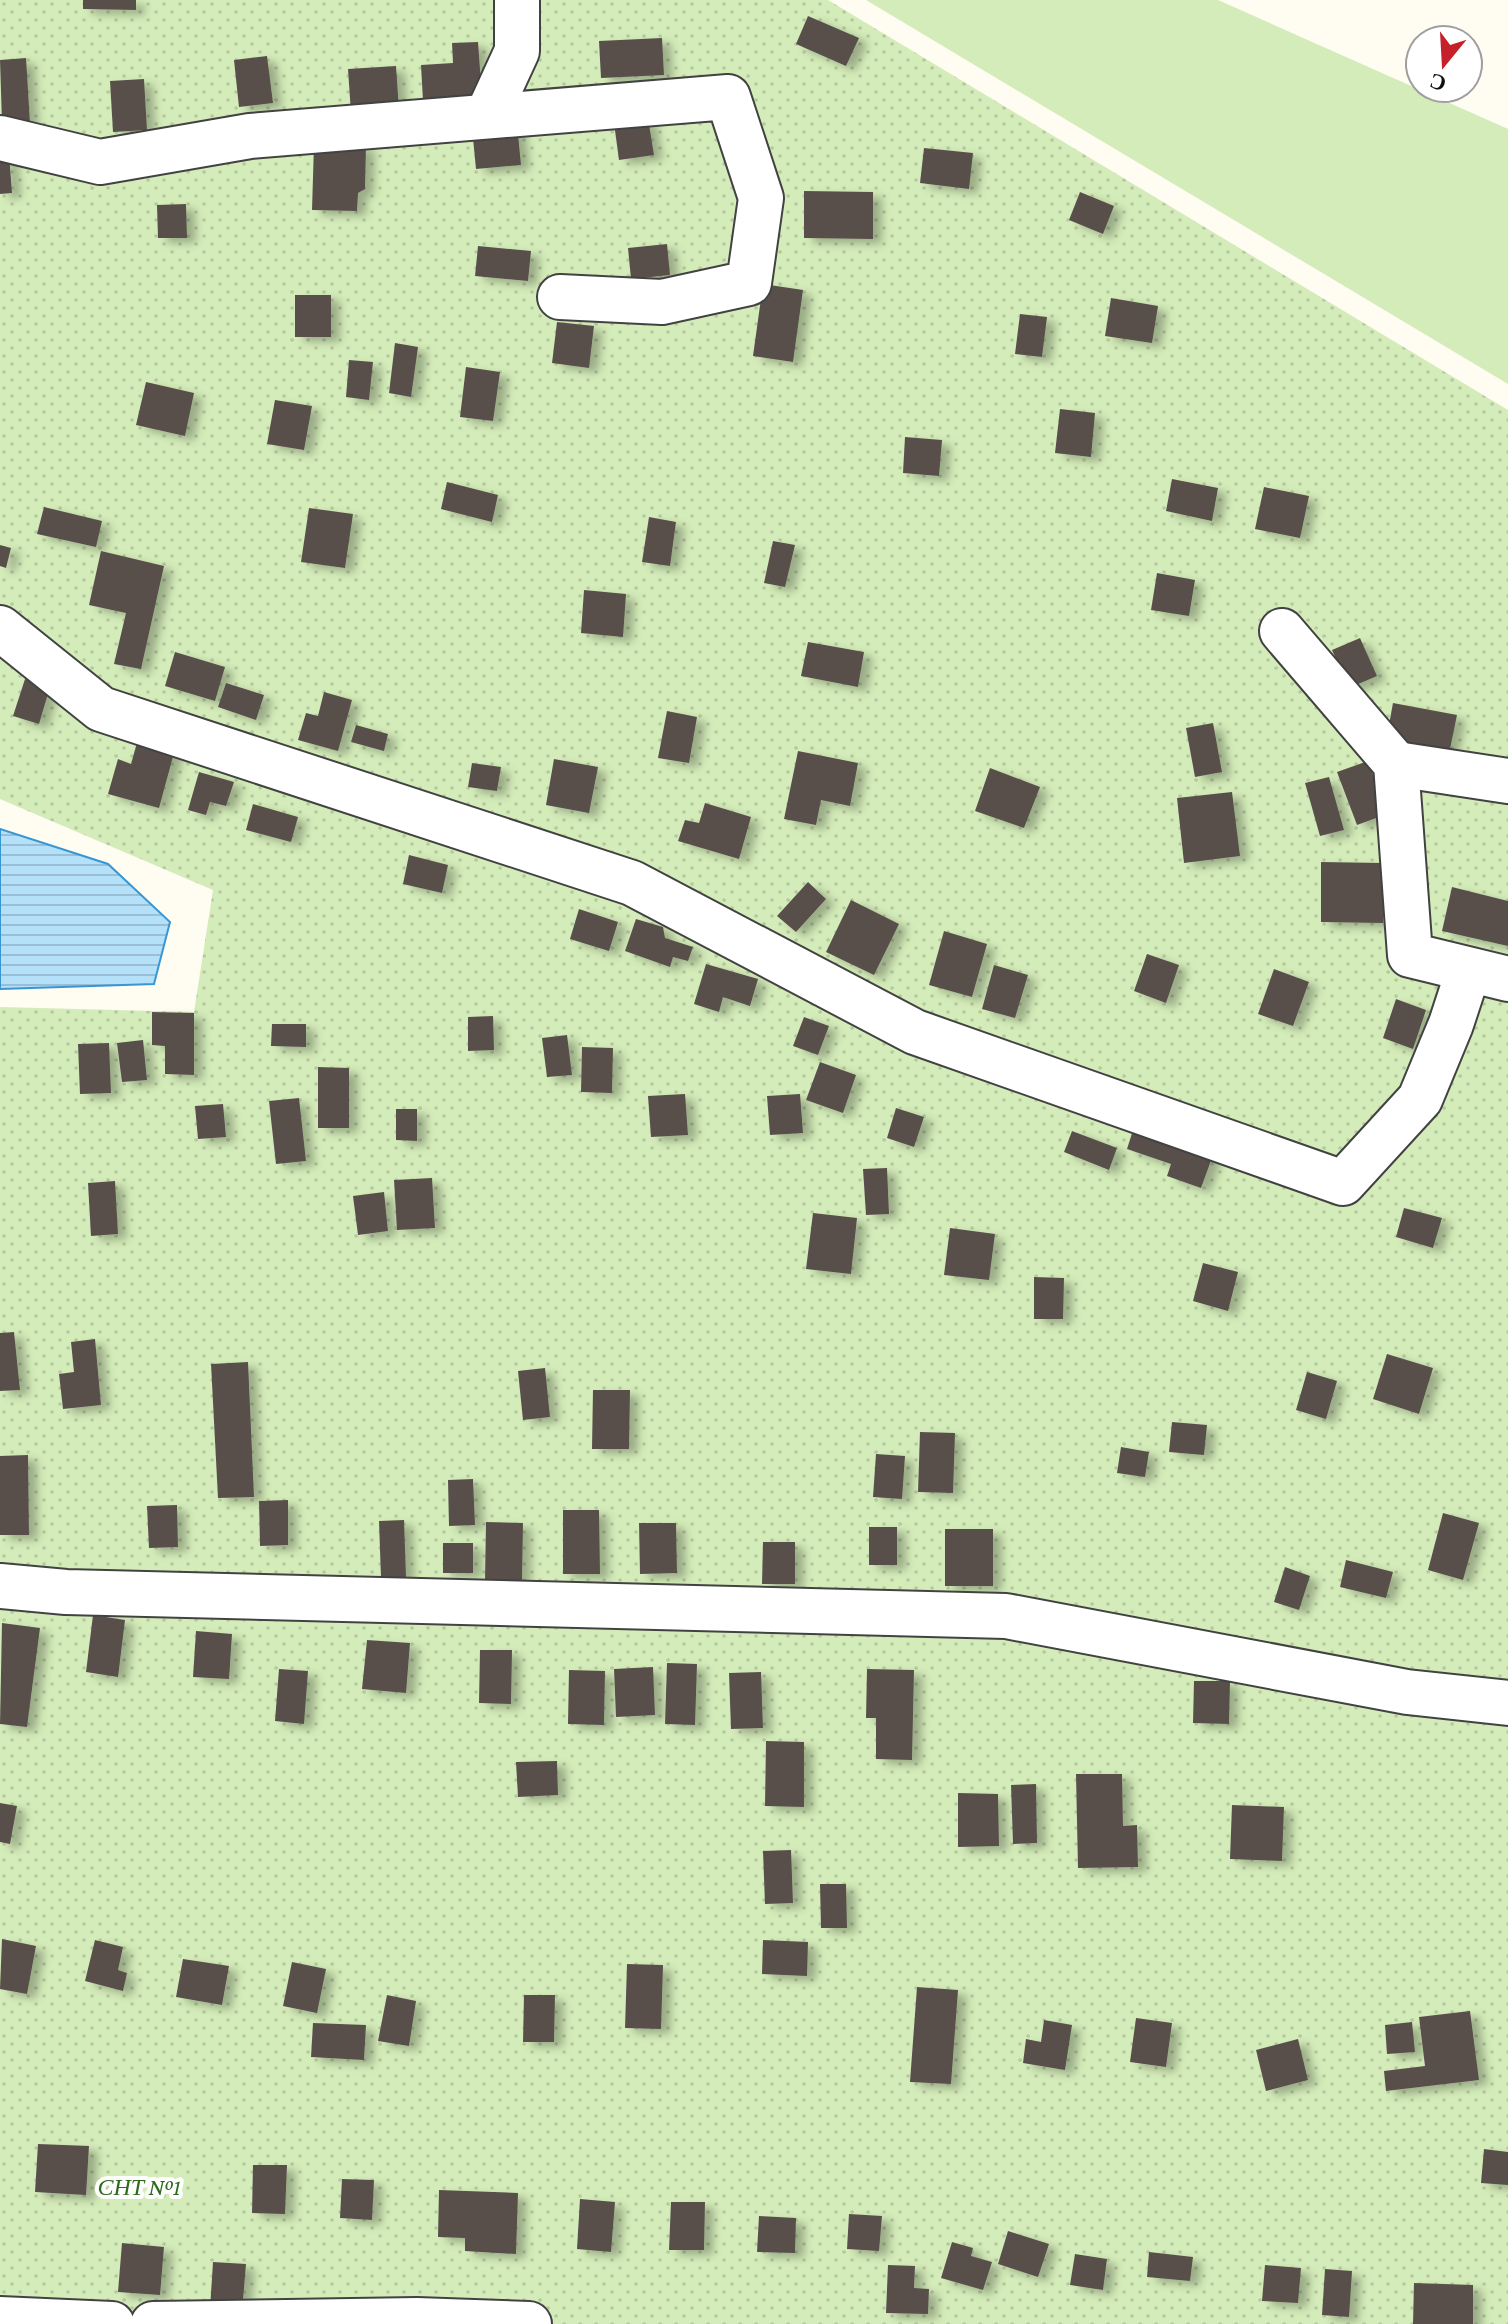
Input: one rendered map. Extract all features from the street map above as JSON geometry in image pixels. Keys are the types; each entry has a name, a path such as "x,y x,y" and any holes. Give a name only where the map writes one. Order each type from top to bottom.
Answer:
{"street":[{"path":"488,114 517,51 517,0"},
{"path":"0,138 100,162 250,136 488,114 728,97 761,198 749,283 662,302 560,297"},
{"path":"0,628 101,709 632,883 915,1032 1343,1183 1420,1099 1488,975 1410,955 1396,764 1282,631"},
{"path":"1396,764 1508,781"},
{"path":"0,1586 66,1592 1006,1616 1407,1692 1508,1703"},
{"path":"0,2319 112,2324"},
{"path":"153,2324 417,2320 529,2324"}],"green space":[{"name":"СНТ №1","path":"0,0 828,0 1508,410 1508,2324 0,2324 0,1007 194,1012 213,890 0,799"},
{"path":"866,0 1218,0 1404,83 1404,104 1452,104 1508,129 1508,384"}],"water":[{"path":"0,829 108,864 170,922 154,984 0,989"}],"building":[{"path":"83,0 136,0 136,10 83,9"},
{"path":"808,16 859,38 846,66 796,44"},
{"path":"662,38 664,75 601,78 599,41"},
{"path":"478,42 482,97 423,101 421,65 453,63 452,43"},
{"path":"267,56 273,103 239,107 234,60"},
{"path":"26,58 30,123 2,124 0,60"},
{"path":"396,66 399,110 351,113 348,69"},
{"path":"144,79 147,130 113,132 110,81"},
{"path":"648,118 654,155 619,160 614,123"},
{"path":"517,124 521,165 476,169 472,128"},
{"path":"314,144 366,145 365,189 358,193 357,211 312,210"},
{"path":"924,148 973,153 969,189 920,183"},
{"path":"9,154 12,193 0,194 0,155"},
{"path":"804,191 873,192 873,239 804,238"},
{"path":"1080,192 1114,206 1103,234 1069,220"},
{"path":"186,204 187,238 158,238 157,205"},
{"path":"667,244 670,275 631,279 628,248"},
{"path":"478,246 531,251 528,281 475,276"},
{"path":"763,284 803,290 793,362 753,356"},
{"path":"295,295 331,295 331,337 295,337"},
{"path":"1111,298 1158,306 1152,343 1105,336"},
{"path":"1020,314 1047,317 1042,357 1015,354"},
{"path":"557,322 594,326 589,368 552,363"},
{"path":"395,343 418,347 411,397 389,393"},
{"path":"349,360 373,362 369,400 346,397"},
{"path":"466,367 500,372 493,421 460,417"},
{"path":"146,382 194,393 185,436 136,425"},
{"path":"275,400 312,406 304,450 267,444"},
{"path":"1060,409 1095,413 1091,457 1055,453"},
{"path":"905,437 942,440 939,476 903,473"},
{"path":"1172,479 1218,488 1212,521 1166,511"},
{"path":"447,482 498,495 492,522 441,509"},
{"path":"1264,487 1309,496 1300,538 1255,529"},
{"path":"44,507 102,521 96,547 37,534"},
{"path":"309,508 353,514 345,568 301,562"},
{"path":"649,517 676,522 670,566 642,562"},
{"path":"773,541 795,545 785,587 764,583"},
{"path":"0,545 11,548 6,568 0,566"},
{"path":"101,551 164,566 141,669 114,664 126,613 89,605"},
{"path":"1157,573 1195,580 1189,616 1151,610"},
{"path":"584,590 626,594 623,637 581,633"},
{"path":"1360,638 1377,676 1349,688 1332,650"},
{"path":"808,642 864,652 858,687 801,676"},
{"path":"175,652 225,667 215,701 165,686"},
{"path":"25,679 50,687 39,724 13,716"},
{"path":"226,683 264,695 256,720 218,707"},
{"path":"324,692 352,700 338,751 298,740 306,713 318,716"},
{"path":"1393,703 1457,715 1449,754 1386,741"},
{"path":"667,711 697,717 689,763 658,758"},
{"path":"1213,723 1222,772 1195,777 1186,728"},
{"path":"356,725 388,734 384,751 351,742"},
{"path":"140,732 177,742 159,808 108,794 118,759 131,764"},
{"path":"798,751 858,763 850,806 821,800 816,825 784,819"},
{"path":"554,759 598,767 589,813 546,805"},
{"path":"1368,761 1387,814 1357,825 1337,772"},
{"path":"472,763 501,767 497,791 468,787"},
{"path":"990,768 1040,787 1024,828 975,811"},
{"path":"199,772 234,782 226,806 210,802 206,815 188,810"},
{"path":"1329,777 1344,830 1320,836 1305,783"},
{"path":"1232,792 1240,856 1184,863 1177,798"},
{"path":"705,803 751,817 739,859 678,841 685,820 699,823"},
{"path":"253,804 298,817 291,842 246,830"},
{"path":"409,855 448,865 442,893 403,884"},
{"path":"1321,862 1383,863 1383,923 1321,922"},
{"path":"808,882 826,899 796,932 777,916"},
{"path":"1452,887 1508,901 1508,946 1442,931"},
{"path":"851,900 899,924 874,975 826,952"},
{"path":"579,909 618,922 609,951 570,939"},
{"path":"636,919 663,927 665,938 693,947 688,961 673,957 670,967 625,951"},
{"path":"944,931 987,944 972,997 929,985"},
{"path":"1147,954 1179,965 1166,1003 1134,991"},
{"path":"706,964 758,979 750,1006 723,997 719,1012 694,1004"},
{"path":"994,965 1028,975 1015,1018 982,1009"},
{"path":"1274,969 1309,982 1293,1026 1258,1014"},
{"path":"1396,999 1426,1010 1413,1049 1383,1038"},
{"path":"152,1012 194,1013 194,1075 165,1074 165,1046 152,1045"},
{"path":"493,1016 494,1050 468,1051 468,1017"},
{"path":"804,1017 829,1026 818,1055 793,1046"},
{"path":"272,1024 306,1024 306,1047 271,1046"},
{"path":"567,1035 572,1075 547,1077 542,1038"},
{"path":"143,1040 147,1080 122,1082 117,1043"},
{"path":"109,1043 111,1093 80,1094 78,1044"},
{"path":"582,1047 613,1048 612,1093 581,1092"},
{"path":"820,1062 856,1075 843,1113 806,1100"},
{"path":"318,1067 349,1068 349,1128 318,1128"},
{"path":"685,1094 688,1135 651,1137 648,1096"},
{"path":"800,1094 803,1133 770,1135 767,1096"},
{"path":"299,1098 306,1161 276,1164 269,1101"},
{"path":"223,1104 226,1137 198,1139 195,1106"},
{"path":"896,1108 924,1117 914,1147 887,1138"},
{"path":"396,1109 417,1109 417,1141 396,1140"},
{"path":"1134,1127 1213,1155 1201,1188 1167,1176 1171,1164 1127,1149"},
{"path":"1072,1131 1117,1148 1109,1170 1064,1152"},
{"path":"887,1168 889,1214 866,1215 863,1169"},
{"path":"432,1178 435,1228 397,1230 394,1180"},
{"path":"115,1181 118,1234 91,1236 88,1183"},
{"path":"384,1192 388,1231 358,1235 353,1196"},
{"path":"1404,1208 1442,1218 1433,1248 1396,1237"},
{"path":"813,1213 857,1218 851,1274 806,1269"},
{"path":"950,1228 995,1234 989,1280 944,1275"},
{"path":"1203,1263 1238,1272 1228,1311 1193,1301"},
{"path":"1034,1277 1064,1278 1063,1319 1034,1319"},
{"path":"14,1332 20,1390 0,1391 0,1333"},
{"path":"95,1339 101,1405 63,1409 59,1374 74,1372 71,1342"},
{"path":"1387,1354 1433,1368 1419,1414 1373,1399"},
{"path":"248,1362 254,1497 218,1498 211,1364"},
{"path":"545,1368 550,1417 523,1420 518,1371"},
{"path":"1307,1372 1337,1381 1326,1419 1296,1410"},
{"path":"593,1390 630,1390 629,1449 592,1449"},
{"path":"1172,1422 1207,1425 1204,1455 1169,1452"},
{"path":"920,1432 955,1433 953,1493 918,1492"},
{"path":"1121,1447 1149,1452 1145,1477 1117,1473"},
{"path":"876,1454 905,1456 902,1499 873,1497"},
{"path":"28,1455 29,1535 0,1535 0,1456"},
{"path":"473,1479 475,1525 449,1526 448,1480"},
{"path":"288,1500 288,1545 260,1546 259,1501"},
{"path":"177,1505 178,1547 149,1548 147,1506"},
{"path":"563,1510 599,1510 600,1574 563,1574"},
{"path":"1443,1513 1479,1523 1463,1580 1428,1570"},
{"path":"404,1520 406,1577 381,1578 379,1521"},
{"path":"486,1522 523,1523 522,1580 485,1580"},
{"path":"639,1523 676,1523 677,1573 640,1574"},
{"path":"869,1527 897,1527 897,1565 869,1565"},
{"path":"945,1529 993,1529 993,1586 945,1586"},
{"path":"763,1542 795,1542 795,1584 762,1584"},
{"path":"443,1543 473,1543 473,1573 443,1573"},
{"path":"1346,1560 1393,1572 1386,1598 1340,1587"},
{"path":"1285,1567 1310,1576 1299,1610 1274,1602"},
{"path":"93,1615 125,1620 118,1677 86,1672"},
{"path":"2,1623 40,1628 27,1727 0,1724"},
{"path":"196,1631 232,1634 229,1679 193,1677"},
{"path":"367,1640 410,1643 406,1693 362,1689"},
{"path":"480,1650 512,1650 511,1704 479,1703"},
{"path":"667,1663 697,1664 695,1725 665,1724"},
{"path":"653,1667 655,1715 616,1717 614,1669"},
{"path":"279,1669 308,1671 304,1724 275,1721"},
{"path":"867,1669 914,1670 912,1760 876,1759 876,1718 866,1718"},
{"path":"569,1670 605,1671 604,1725 568,1724"},
{"path":"761,1672 763,1728 731,1729 729,1673"},
{"path":"1194,1681 1230,1681 1229,1724 1193,1723"},
{"path":"766,1741 804,1742 804,1807 765,1806"},
{"path":"557,1761 558,1795 518,1797 516,1762"},
{"path":"1076,1774 1122,1774 1123,1826 1137,1825 1138,1867 1078,1868"},
{"path":"1036,1784 1037,1843 1013,1844 1011,1785"},
{"path":"958,1793 998,1794 999,1846 958,1847"},
{"path":"0,1803 17,1806 10,1844 0,1842"},
{"path":"1232,1805 1284,1807 1282,1861 1230,1859"},
{"path":"791,1850 793,1903 765,1904 763,1851"},
{"path":"820,1884 846,1884 847,1928 821,1928"},
{"path":"2,1939 36,1946 27,1994 0,1989"},
{"path":"95,1940 123,1947 118,1970 127,1973 123,1991 85,1981"},
{"path":"763,1940 808,1942 807,1976 762,1974"},
{"path":"183,1959 229,1966 222,2005 176,1997"},
{"path":"292,1962 326,1969 317,2013 283,2006"},
{"path":"627,1964 663,1965 661,2029 625,2028"},
{"path":"917,1987 958,1990 951,2084 910,2082"},
{"path":"387,1995 416,2001 409,2046 378,2041"},
{"path":"524,1995 555,1995 554,2042 523,2042"},
{"path":"1470,2011 1479,2080 1386,2091 1384,2071 1425,2066 1419,2017"},
{"path":"1136,2018 1172,2023 1166,2067 1130,2062"},
{"path":"1044,2020 1072,2025 1065,2070 1023,2063 1026,2039 1041,2042"},
{"path":"1412,2022 1415,2052 1387,2054 1385,2025"},
{"path":"313,2023 366,2025 364,2060 311,2057"},
{"path":"1298,2039 1308,2080 1266,2091 1256,2050"},
{"path":"38,2144 89,2146 86,2195 35,2192"},
{"path":"1484,2149 1508,2152 1508,2185 1481,2183"},
{"path":"253,2165 287,2165 285,2214 252,2213"},
{"path":"342,2179 374,2180 372,2220 340,2218"},
{"path":"439,2190 518,2193 516,2254 465,2251 465,2238 438,2237"},
{"path":"580,2199 615,2202 611,2252 577,2249"},
{"path":"671,2202 705,2202 704,2250 669,2250"},
{"path":"849,2214 882,2216 879,2251 847,2249"},
{"path":"759,2216 796,2218 795,2253 757,2252"},
{"path":"1008,2231 1049,2244 1038,2277 998,2264"},
{"path":"952,2242 973,2248 971,2256 992,2262 983,2290 941,2278"},
{"path":"122,2243 164,2247 160,2295 118,2292"},
{"path":"1149,2252 1193,2257 1190,2281 1147,2277"},
{"path":"1075,2254 1107,2259 1103,2290 1070,2285"},
{"path":"213,2262 246,2264 242,2312 210,2309"},
{"path":"888,2265 915,2266 914,2288 929,2289 928,2314 886,2313"},
{"path":"1265,2265 1301,2268 1298,2303 1262,2301"},
{"path":"1325,2269 1352,2271 1349,2317 1322,2315"},
{"path":"1414,2283 1473,2285 1473,2324 1413,2324"}]}
